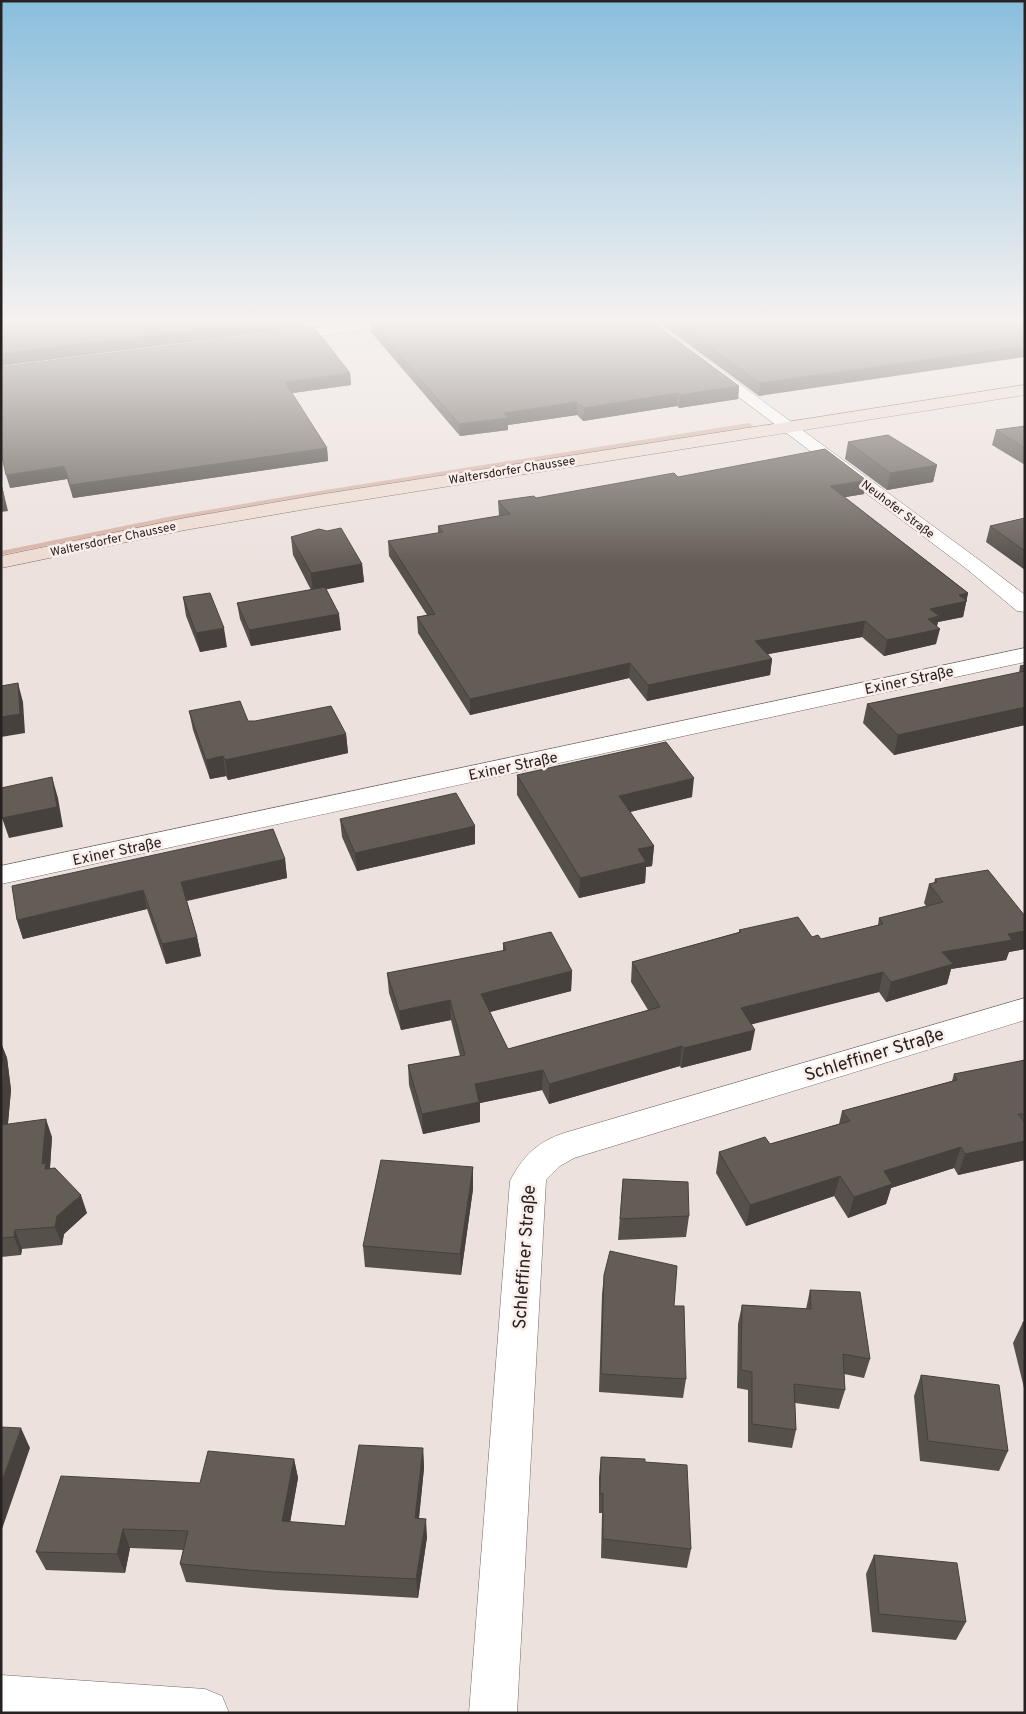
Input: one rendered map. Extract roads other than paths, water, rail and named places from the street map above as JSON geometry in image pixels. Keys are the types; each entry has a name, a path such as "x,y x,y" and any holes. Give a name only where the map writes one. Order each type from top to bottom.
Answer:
{"main road":[{"name":"Waltersdorfer Chaussee","path":"1,562 260,510 875,404"},
{"name":"Waltersdorfer Chaussee","path":"1,546 252,497 780,421 914,404"}],"street":[{"name":"Neuhofer Straße","path":"757,404 1025,606"},
{"name":"Exiner Straße","path":"1,876 1025,655"},
{"name":"Schleffiner Straße","path":"493,1713 528,1181 532,1172 554,1151 564,1147 1025,1009"},
{"path":"1,1699 205,1713"}]}
